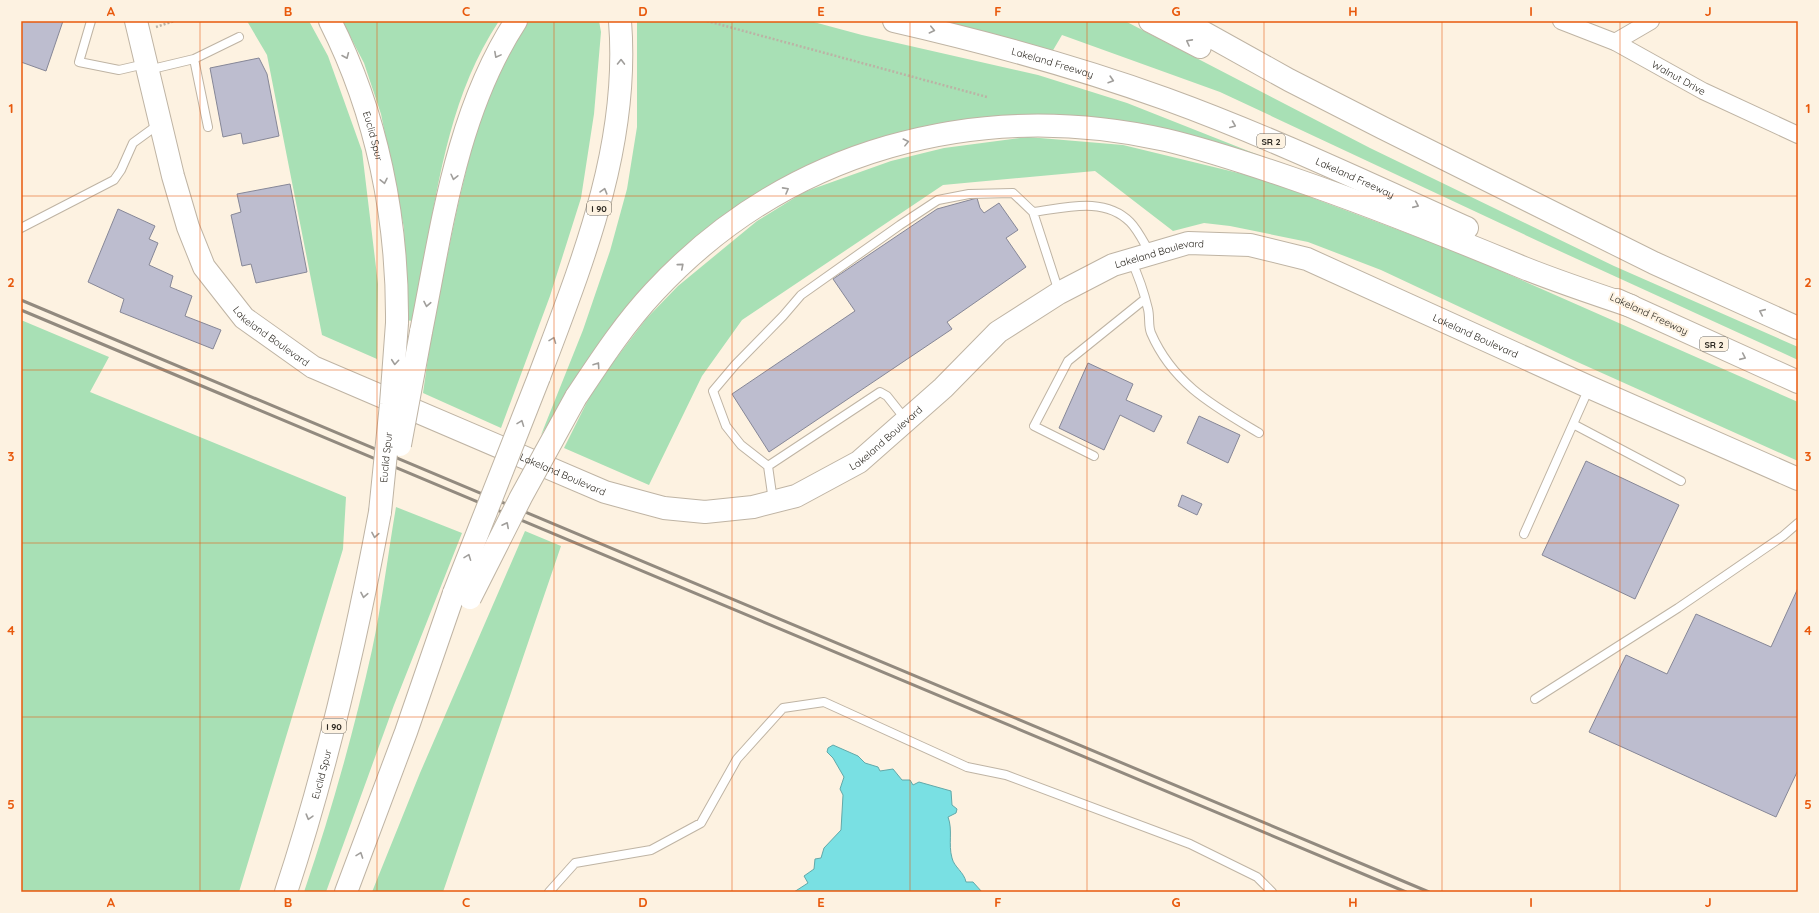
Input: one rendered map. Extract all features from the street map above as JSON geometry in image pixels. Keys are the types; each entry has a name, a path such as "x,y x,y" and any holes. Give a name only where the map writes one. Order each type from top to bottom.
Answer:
{"main road":[{"name":"Lakeland Boulevard","path":"136,21 173,176 188,227 204,267 244,318 313,367 605,492 664,508 705,512 753,506 796,496 859,462 942,388 998,332 1059,293 1113,265 1188,243 1250,245 1307,259 1589,387 1798,479"},
{"name":"Euclid Spur","path":"286,892 308,821 337,716 361,612 380,512 392,404 397,323 394,251 385,184 372,130 362,98 346,55 330,21"},
{"path":"380,512 400,446 421,332 447,207 470,119 489,70 516,21"},
{"name":"Lakeland Freeway","path":"894,21 978,41 1067,66 1116,81 1217,118 1293,150 1522,253 1631,306 1798,382"},
{"path":"1150,21 1422,163 1524,211 1654,262"},
{"path":"1182,21 1338,106 1654,262 1798,328"},
{"name":"I 90","path":"346,892 406,732 462,596 539,377 583,260 606,181 619,93 620,26"},
{"path":"462,596 576,398 615,339 654,292 700,249 747,213 821,171 854,157 915,140 978,129 1072,126 1134,134 1200,149 1291,178 1398,216 1526,269 1631,306"}],"street":[{"name":"Walnut Drive","path":"1560,21 1615,42 1703,91 1798,135"},
{"path":"1615,42 1650,21"}],"lane":[{"path":"91,21 79,62 118,70 194,59 239,37"},
{"path":"194,59 208,127"},
{"path":"21,228 114,180 121,170 133,143 160,123"},
{"path":"773,502 768,466 741,445 726,426 713,391 735,365 783,316 801,295 938,200 968,194 1013,193 1033,212 1059,293"},
{"path":"1033,212 1084,205 1107,207 1130,222 1141,256 1137,272 1148,309 1150,332 1166,360 1183,380 1207,402 1259,433"},
{"path":"1094,456 1034,426 1068,361 1145,299"},
{"path":"1524,534 1589,387"},
{"path":"768,466 880,392 887,396 906,420"},
{"path":"1573,424 1681,481"},
{"path":"1535,699 1678,608 1783,536 1798,523"},
{"path":"549,892 575,863 651,850 701,823 737,759 783,708 824,702 967,767 1006,775 1190,844 1257,877 1272,892"}],"path":[{"path":"707,21 987,97"}],"green space":[{"path":"247,21 309,21 328,56 362,151 378,284 377,359 322,335 267,55"},
{"path":"342,21 499,21 479,55 464,91 452,128 442,166 412,321 406,320 404,228 381,114 364,63"},
{"path":"528,21 599,21 601,32 594,114 581,198 550,296 501,428 423,393 432,330 457,209 476,129 501,62"},
{"path":"637,21 810,21 862,35 1038,75 1127,103 1261,156 1260,163 1050,119 842,154 615,325 541,435 583,330 610,251 627,189 637,127"},
{"path":"919,21 1125,21 1370,148 1614,266 1798,347 1798,360 1553,248 1220,92 1062,35 1052,52"},
{"path":"1028,137 1123,145 1259,178 1460,253 1798,402 1798,461 1573,360 1381,270 1308,242 1230,226 1204,223 1173,231 1095,171 943,185 742,320 702,376 649,485 564,448 595,386 646,319 678,286 757,221 804,192 891,161 944,148"},
{"path":"21,320 109,357 90,392 346,497 343,549 239,892 21,892"},
{"path":"396,507 462,533 394,705 326,892 304,892 333,802 365,680 379,614"},
{"path":"525,531 561,546 443,892 372,892 420,773"}],"water":[{"path":"833,745 858,756 865,763 878,767 880,771 893,769 902,780 910,780 913,785 919,782 951,791 952,805 957,809 956,813 948,817 952,858 966,882 973,882 982,892 794,892 808,883 804,876 814,869 815,859 821,858 824,848 841,830 843,795 840,789 844,777 833,758 827,752 828,748"}],"building":[{"path":"21,21 63,21 46,71 21,62"},
{"path":"259,58 267,74 279,136 243,144 241,133 223,137 210,68"},
{"path":"290,184 307,272 256,283 251,264 242,266 231,215 241,212 237,194"},
{"path":"977,198 980,208 984,213 999,203 1018,230 1006,238 1026,267 947,322 952,329 769,452 732,394 855,311 833,279 937,209"},
{"path":"118,209 155,226 149,239 158,243 149,265 173,276 170,287 192,296 185,316 221,330 213,349 120,312 124,299 88,282"},
{"path":"1088,363 1133,384 1126,400 1162,416 1154,432 1120,415 1104,450 1059,428"},
{"path":"1199,416 1240,435 1228,463 1187,443"},
{"path":"1586,461 1679,505 1635,599 1542,555"},
{"path":"1182,495 1202,504 1197,515 1178,506"},
{"path":"1798,588 1798,770 1776,817 1589,732 1626,655 1667,674 1696,614 1771,647"}],"railway":[{"path":"21,300 1429,892"},
{"path":"21,310 1406,892"}]}
